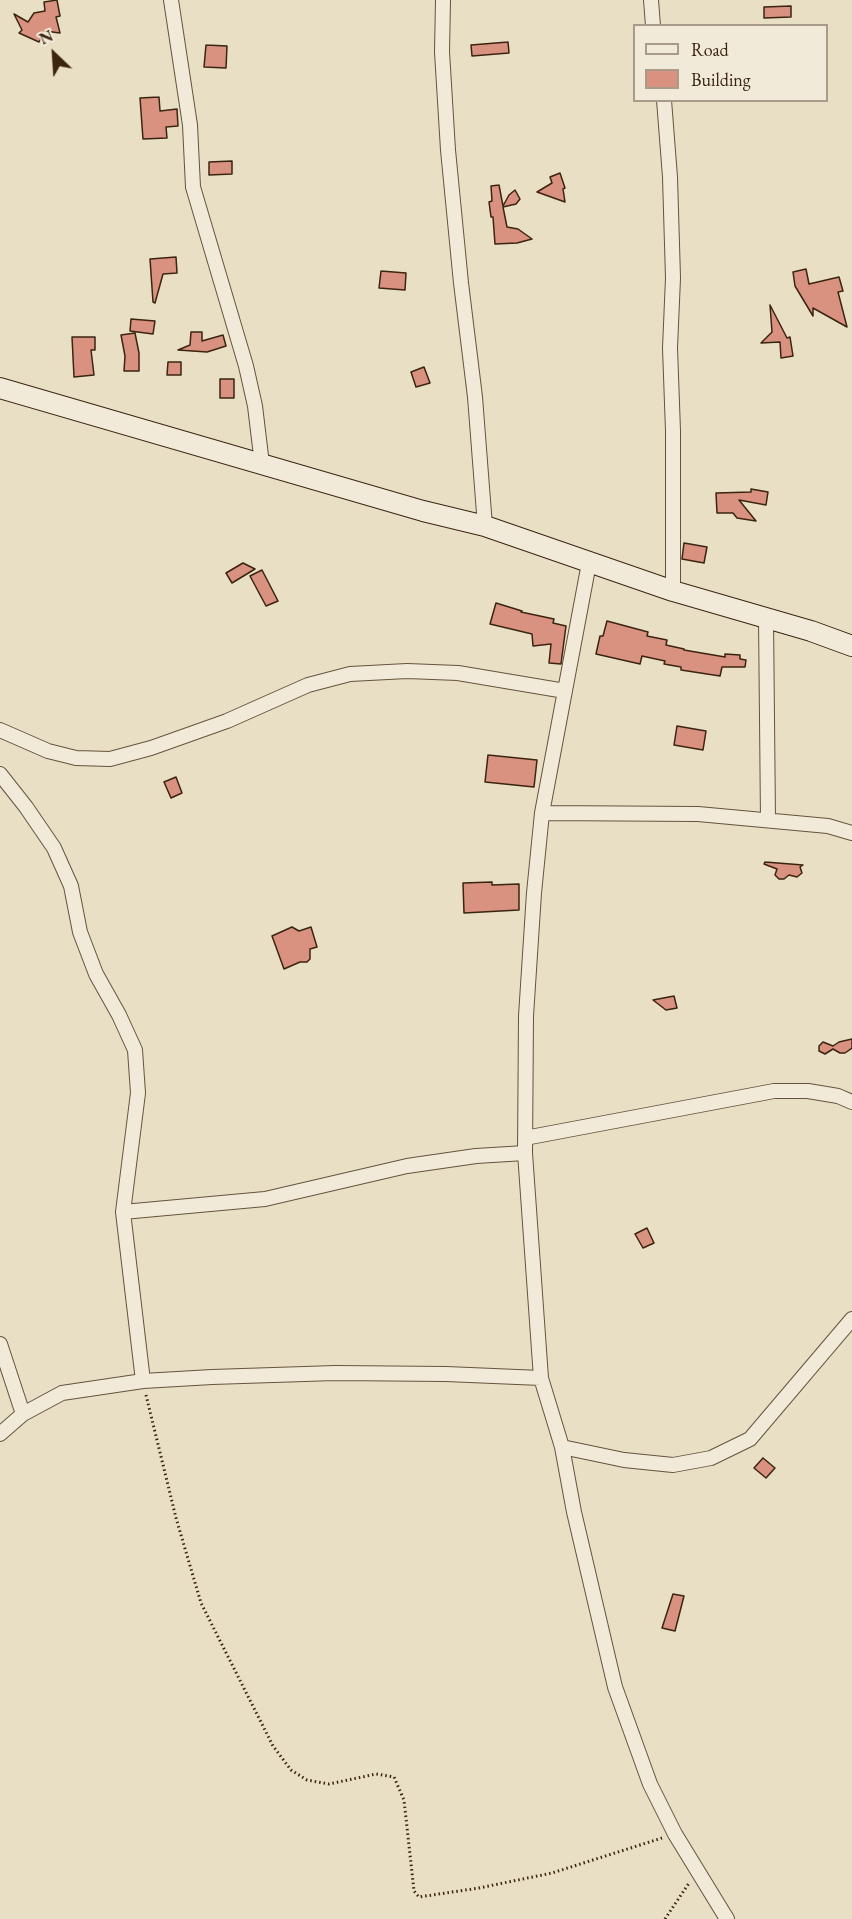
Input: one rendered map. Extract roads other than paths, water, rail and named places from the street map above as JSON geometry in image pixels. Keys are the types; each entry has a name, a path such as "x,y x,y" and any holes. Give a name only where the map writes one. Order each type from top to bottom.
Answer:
{"main road":[{"path":"0,388 423,511 485,526 673,591 811,631 852,646"}],"street":[{"path":"171,0 190,125 194,187 246,366 255,406 262,464"},
{"path":"443,0 442,52 448,150 475,397 485,526"},
{"path":"651,0 653,24"},
{"path":"664,102 670,177 673,278 669,348 673,442 673,591"},
{"path":"589,563 542,813 526,1016 525,1153 542,1378 562,1447 574,1512 615,1687 650,1785 675,1834 727,1919"},
{"path":"766,618 768,820"},
{"path":"0,730 48,751 76,758 110,759 151,748 227,721 308,685 350,674 408,671 458,673 565,691"},
{"path":"0,774 54,848 71,886 80,932 96,974 135,1050 138,1093 123,1212 143,1381"},
{"path":"542,813 698,814 828,826 852,833"},
{"path":"525,1138 774,1091 808,1091 838,1096 852,1102"},
{"path":"123,1212 265,1199 407,1166 476,1156 525,1153"},
{"path":"562,1447 624,1460 673,1465 711,1458 750,1440 852,1319"},
{"path":"0,1344 24,1414"},
{"path":"0,1434 24,1414 62,1393 143,1381 335,1374 446,1374 542,1378"}]}
